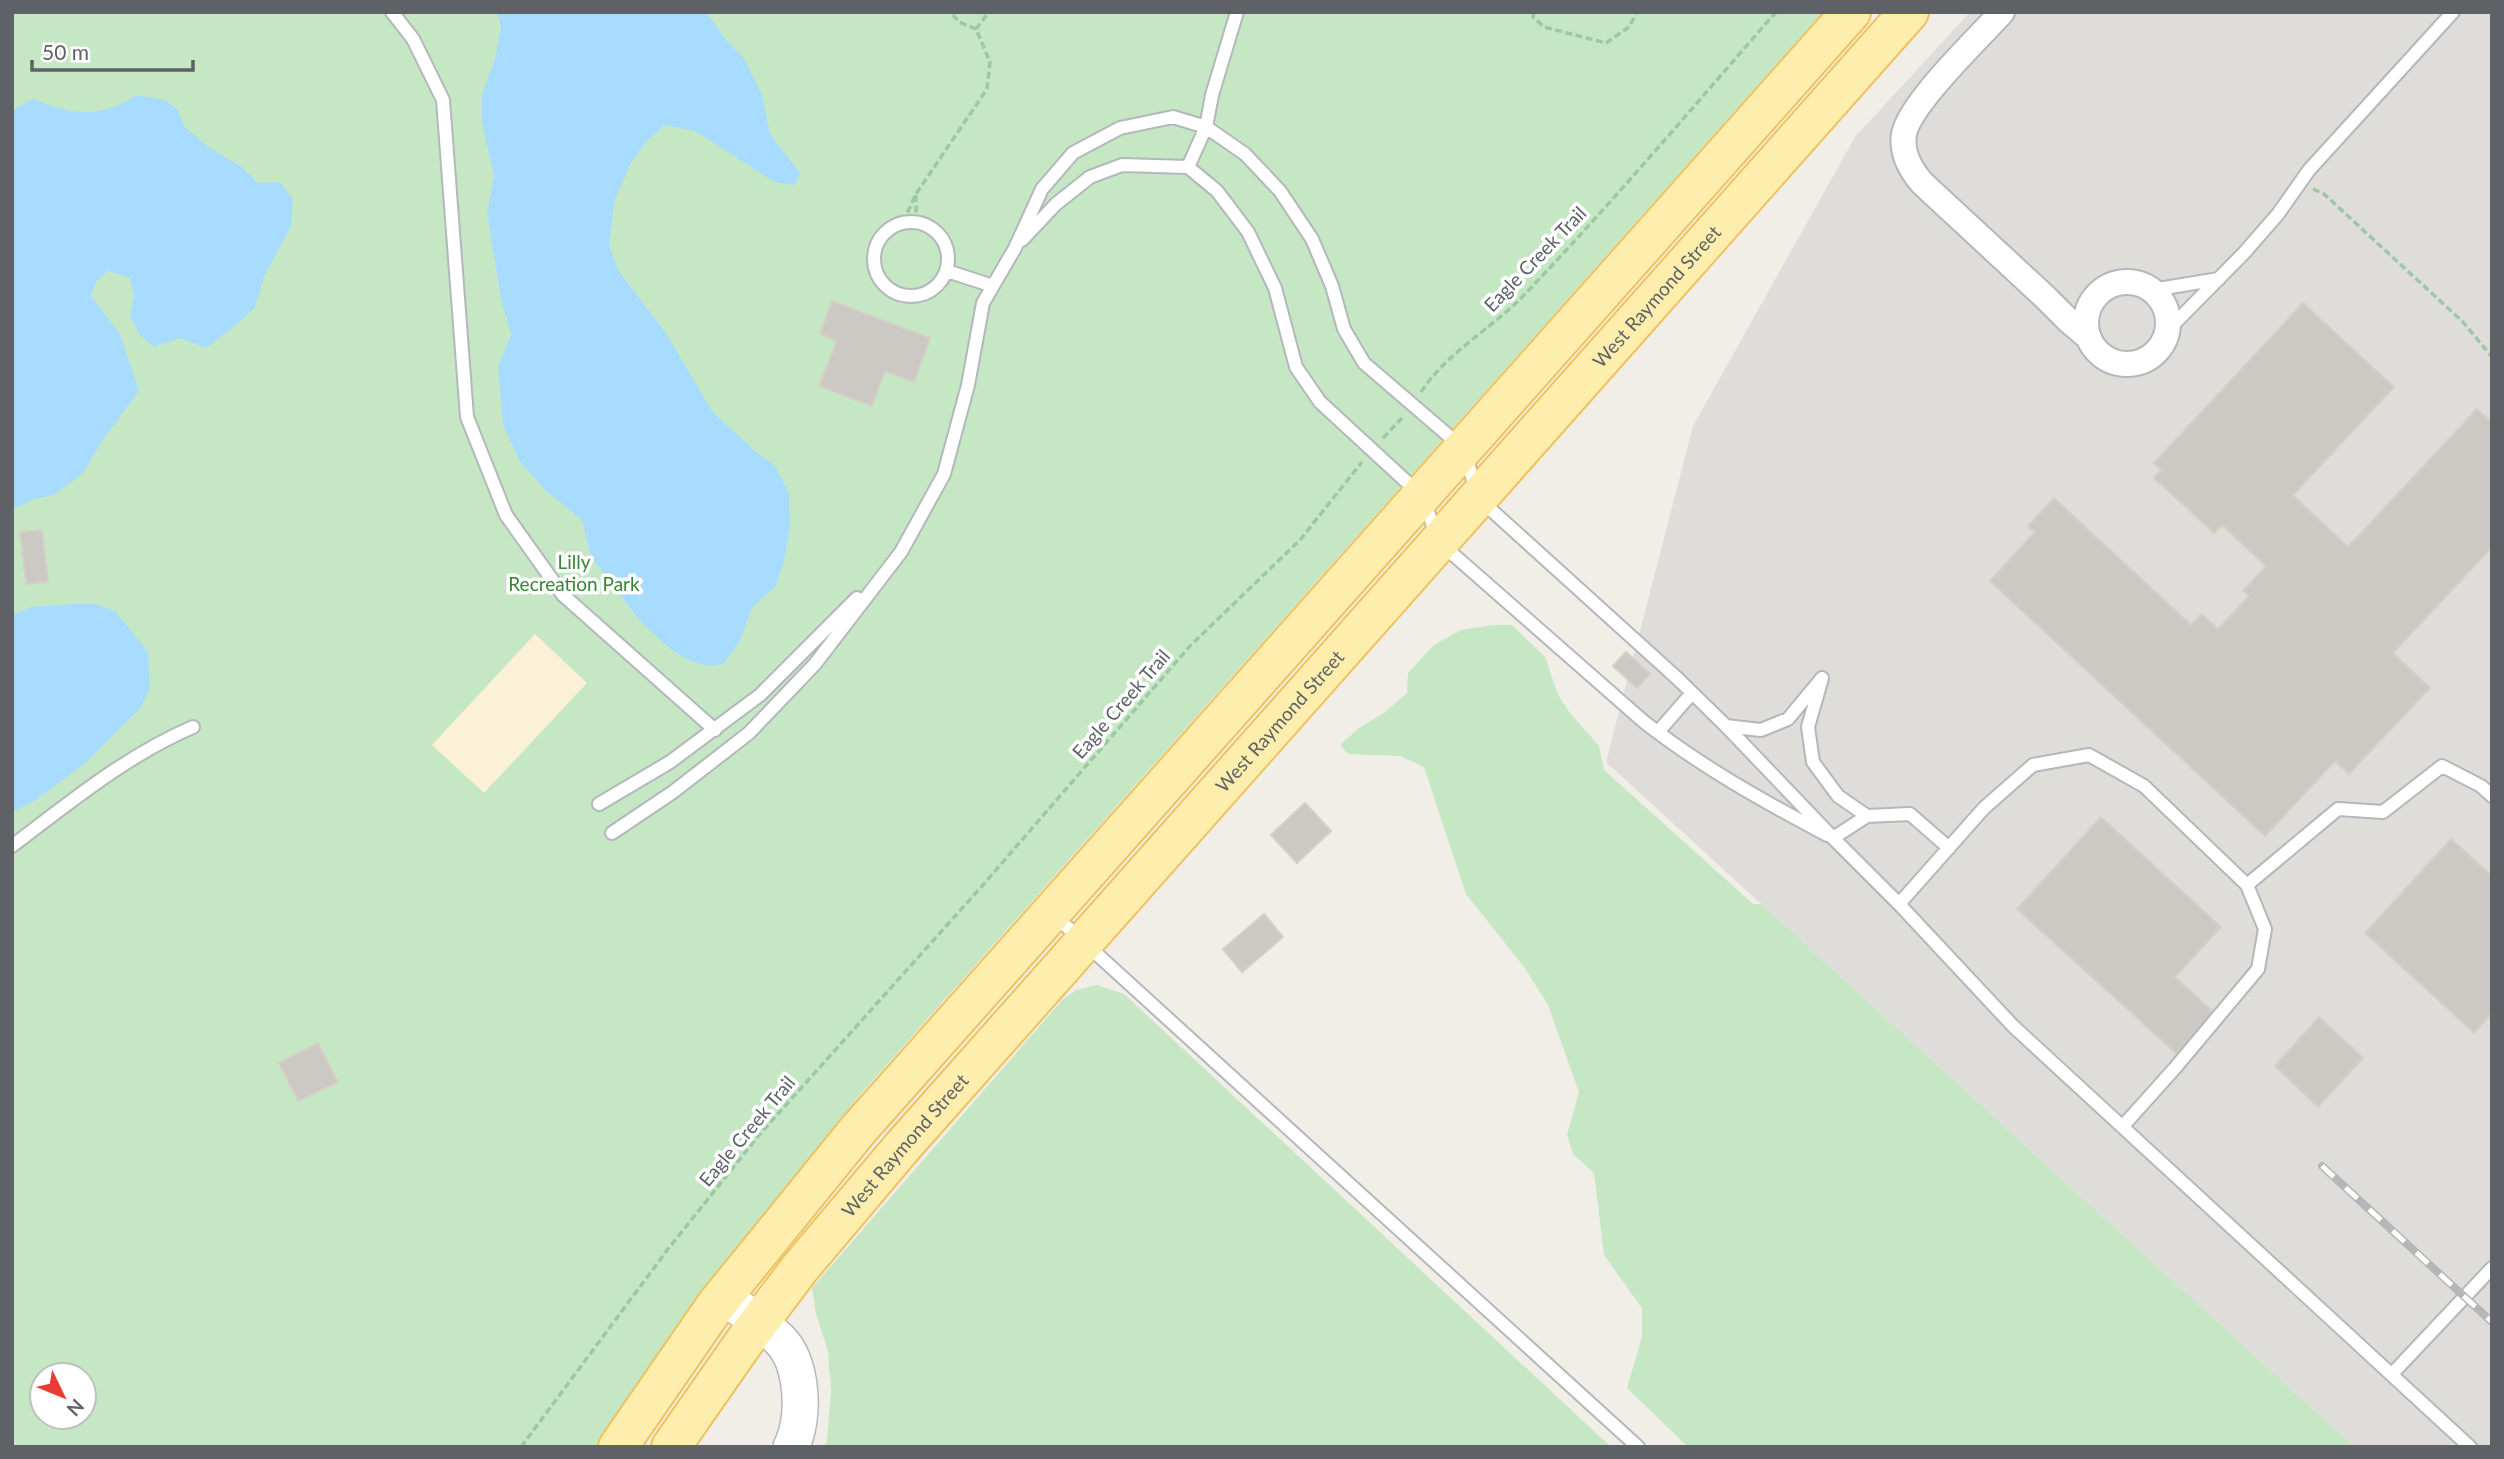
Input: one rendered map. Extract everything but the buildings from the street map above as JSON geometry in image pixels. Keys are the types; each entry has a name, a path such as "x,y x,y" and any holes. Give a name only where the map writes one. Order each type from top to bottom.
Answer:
{"main road":[{"path":"618,1447 723,1296 858,1130 1851,12"},
{"name":"West Raymond Street","path":"671,1447 800,1268 885,1167 1478,498 1892,18"}],"street":[{"path":"2002,12 1912,112 1904,136 1904,148 1912,171 1922,183 2088,337"},
{"path":"2115,284 2141,284 2152,290 2165,308 2168,330 2163,343 2143,361 2117,363 2104,358 2094,349 2088,337 2086,314 2090,304 2105,288 2115,284"},
{"path":"2045,297 2090,304"},
{"path":"723,1296 781,1340 799,1383 800,1420 791,1447"}],"lane":[{"path":"392,12 414,39 443,100 467,417 506,515 562,595 715,730"},
{"path":"1188,167 1206,127 1212,96 1237,12"},
{"path":"2168,330 2220,279 2278,214 2302,178 2453,12"},
{"path":"612,833 673,792 749,733 815,664 901,552 944,474 968,385 983,303 1015,247 1042,189 1073,153 1120,128 1173,117 1206,127 1245,154 1280,191 1312,239 1332,286 1344,329 1364,363 1464,449 1478,498 1726,726 2013,1026 2470,1447"},
{"path":"1015,247 1056,204 1090,177 1122,165 1188,167 1217,191 1248,232 1275,288 1296,367 1320,402 1422,496 1439,542 1658,732 1749,793 1833,838"},
{"path":"909,222 928,225 943,239 949,258 947,271 941,282 920,296 894,293 884,285 874,266 878,241 886,230 909,222"},
{"path":"947,271 993,286"},
{"path":"2152,290 2220,279"},
{"path":"599,804 670,762 760,695 901,552"},
{"path":"1726,726 1761,730 1788,719 1822,678 1808,727 1813,762 1838,796 1867,816"},
{"path":"1658,732 1692,693"},
{"path":"12,846 81,793 166,738 193,727"},
{"path":"1899,904 1984,808 2033,765 2089,755 2144,786 2247,886 2265,929 2258,969 2123,1126"},
{"path":"2247,886 2338,809 2383,812 2442,766 2481,786 2492,796"},
{"path":"1833,838 1867,816 1910,814 1949,848"},
{"path":"1051,912 1638,1447"},
{"path":"2392,1374 2492,1268"}],"path":[{"path":"909,222 916,194 988,89 990,62 976,29 959,22 950,12"},
{"path":"976,29 989,12"},
{"path":"1534,12 1533,17 1544,27 1605,43 1629,27 1637,12"},
{"name":"Eagle Creek Trail","path":"521,1447 668,1249 760,1134 982,886 1191,646 1300,540 1413,405 1433,374 1458,350 1510,310 1568,249 1776,12"},
{"path":"2302,178 2324,194 2463,322 2492,357"},
{"path":"909,222 916,194"}],"shaded area":[{"path":"1970,12 2492,12 2492,1447 2354,1447 1606,762 1693,426 1855,137"}],"green space":[{"name":"Lilly Recreation Park","path":"12,12 1823,12 858,1097 700,1297 596,1447 12,1447"},
{"path":"1512,625 1545,657 1558,695 1599,746 1604,770 1753,904 1761,904 2354,1447 1688,1447 1627,1388 1642,1337 1642,1308 1604,1255 1594,1173 1573,1154 1567,1135 1579,1092 1548,1005 1524,967 1466,894 1424,767 1400,756 1348,754 1340,745 1407,693 1408,673 1434,645 1461,630"},
{"path":"1097,985 1124,994 1611,1447 823,1447 827,1441 831,1390 828,1351 816,1314 812,1288 1064,998 1077,990"}],"sand":[{"path":"535,634 587,683 484,793 432,745"}],"water":[{"path":"497,12 706,12 726,40 743,57 762,95 770,134 800,173 795,185 774,182 695,131 664,125 644,144 631,163 615,199 609,245 618,270 666,333 712,411 776,467 789,494 790,527 776,586 752,608 740,640 724,664 708,666 688,660 669,648 640,621 591,557 582,520 546,491 519,460 503,424 498,367 511,334 501,299 487,212 494,176 482,123 482,94 495,60 501,27"},
{"path":"137,95 165,100 177,109 185,127 207,146 242,167 258,183 280,182 293,199 291,226 264,277 255,307 206,348 180,338 154,347 139,334 130,316 134,297 130,278 108,271 96,282 91,296 120,334 139,391 102,441 83,473 54,495 34,499 12,510 12,111 32,99 73,111 97,111 123,103"},
{"path":"95,604 115,611 148,652 150,688 141,707 87,762 37,799 12,813 12,615 32,607"}],"railway":[{"path":"2322,1166 2492,1322"}]}
